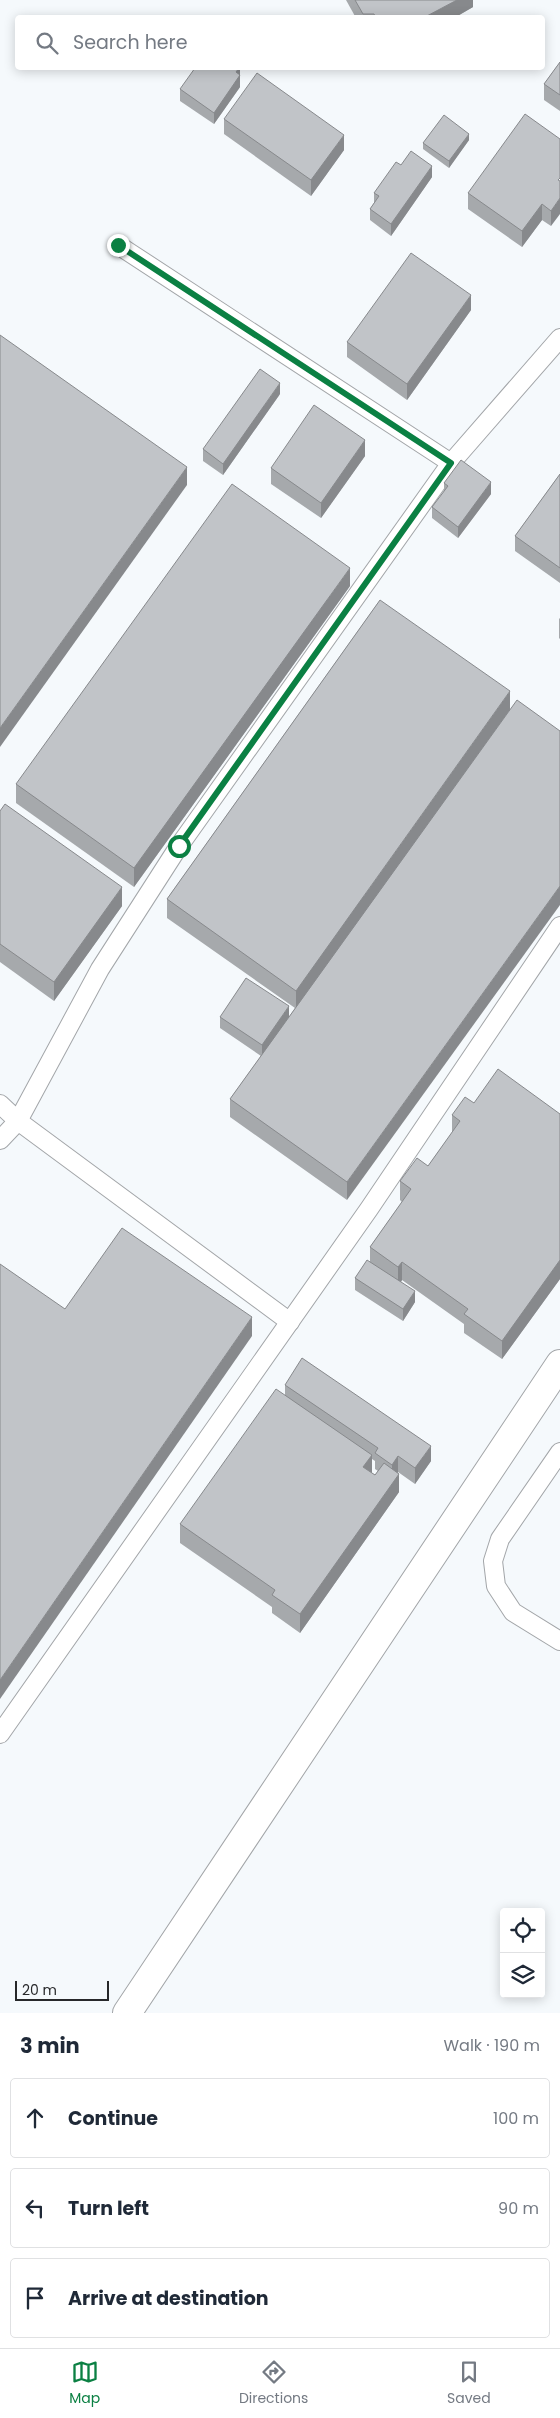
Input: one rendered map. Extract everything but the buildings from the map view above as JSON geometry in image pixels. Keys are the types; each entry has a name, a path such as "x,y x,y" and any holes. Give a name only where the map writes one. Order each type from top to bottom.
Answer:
{"street":[{"path":"127,2013 560,1364"}],"lane":[{"path":"118,245 451,463"},
{"path":"0,1140 18,1121 100,970 179,846 451,463 560,338"},
{"path":"0,1734 290,1322 560,926"},
{"path":"0,1104 18,1121 290,1322"},
{"path":"560,1452 500,1539 492,1561 496,1586 513,1612 560,1641"}],"route":[{"path":"118,245 451,463 179,846"}]}
